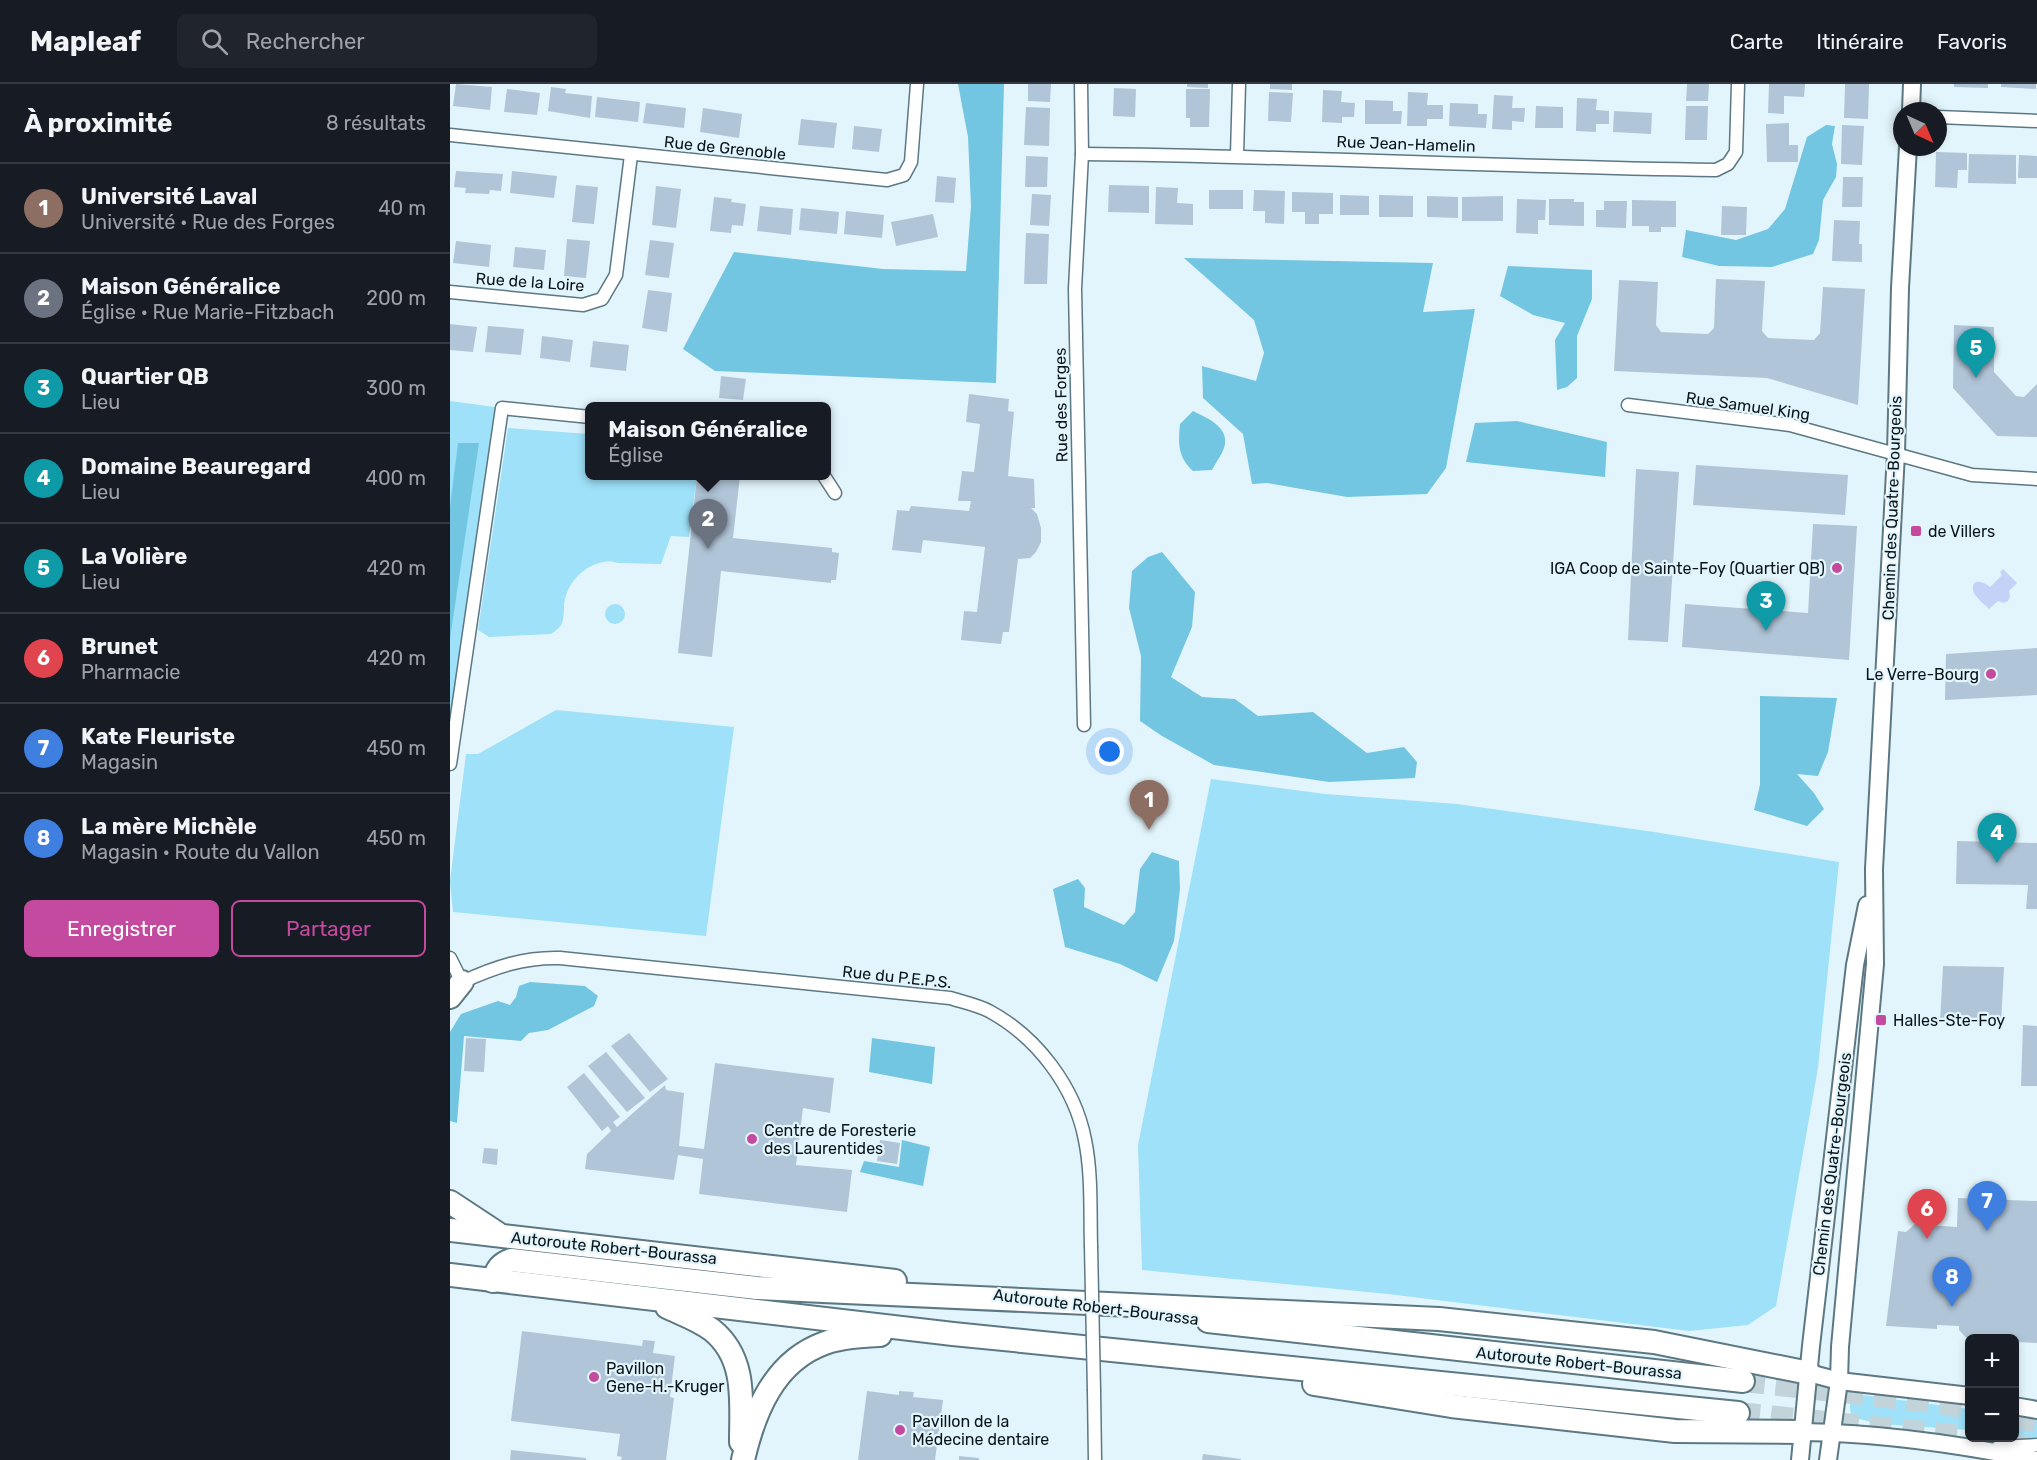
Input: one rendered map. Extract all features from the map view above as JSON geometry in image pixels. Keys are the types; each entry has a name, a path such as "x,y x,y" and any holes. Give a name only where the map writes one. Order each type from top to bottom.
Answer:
{"highway":[{"path":"450,1202 501,1236"},
{"name":"Autoroute Robert-Bourassa","path":"450,1230 854,1275 1022,1299 1379,1342 1743,1381"},
{"path":"493,1281 497,1269 503,1263 511,1260 757,1288 1439,1319 1654,1342 1809,1373"},
{"name":"Autoroute Robert-Bourassa","path":"450,1275 953,1334 1738,1413"},
{"path":"649,1299 708,1327 730,1351 741,1387 742,1460"},
{"path":"742,1460 753,1422 767,1393 784,1370 807,1353 825,1344 867,1336 907,1333 953,1334"},
{"path":"1148,1353 1300,1382 1451,1406 1675,1431 1803,1432"}],"main road":[{"path":"1911,102 1912,84"},
{"name":"Chemin des Quatre-Bourgeois","path":"1828,1460 1839,1381 1840,1347 1875,964 1874,869 1896,453 1900,288 1907,156"},
{"name":"Chemin des Quatre-Bourgeois","path":"1800,1460 1856,965 1874,869"},
{"path":"1809,1373 1839,1381 1965,1395"},
{"path":"2019,1407 2037,1410"},
{"path":"1803,1432 1831,1432 1970,1448 2037,1460"}],"street":[{"name":"Rue de Grenoble","path":"450,135 887,180 904,175 911,162 917,84"},
{"name":"Rue des Forges","path":"1081,84 1082,154 1076,288 1084,725"},
{"path":"1237,155 1239,84"},
{"name":"Rue Jean-Hamelin","path":"1082,154 1237,155 1716,170 1728,164 1736,152 1738,84"},
{"path":"1947,117 2037,121"},
{"name":"Rue de la Loire","path":"450,292 583,305 602,299 616,275 631,155"},
{"name":"Rue Samuel King","path":"1628,405 1790,425 1972,475 2037,479"},
{"path":"450,764 502,408 585,416"},
{"path":"826,480 835,494"},
{"path":"450,958 454,988"},
{"name":"Rue du P.E.P.S.","path":"454,988 496,967 519,961 560,958 950,998 989,1012 1024,1036 1065,1084 1075,1105 1086,1142 1095,1460"},
{"path":"1970,1448 2037,1445"}],"shaded area":[{"path":"958,84 1004,84 996,383 715,371 683,349 734,252 883,269 966,271 971,206 968,137"},
{"path":"1826,125 1835,126 1832,144 1837,164 1836,177 1823,200 1819,240 1813,254 1772,267 1719,266 1682,257 1686,230 1736,240 1768,229 1785,209 1807,137"},
{"path":"1184,258 1433,263 1423,312 1475,309 1446,468 1427,494 1347,497 1267,483 1252,484 1243,434 1203,398 1202,366 1256,381 1264,353 1254,320"},
{"path":"1508,266 1592,270 1592,299 1577,336 1577,378 1567,387 1557,390 1555,340 1565,323 1533,315 1500,296"},
{"path":"450,401 502,408 450,754"},
{"path":"1193,411 1215,423 1225,438 1223,450 1212,470 1193,471 1182,455 1179,444 1180,424"},
{"path":"1517,421 1607,442 1605,477 1466,462 1475,423"},
{"path":"508,428 585,434 585,480 696,480 689,537 671,536 661,564 606,562 589,567 576,578 567,592 562,623 551,634 489,637 478,630"},
{"path":"458,443 479,443 450,639 450,507"},
{"path":"1162,552 1195,592 1192,627 1171,677 1202,697 1235,699 1258,716 1313,712 1367,753 1404,747 1417,762 1415,778 1329,782 1214,765 1140,721 1141,656 1129,608 1132,571 1148,557"},
{"path":"2003,569 2017,583 2009,591 2008,601 2004,603 1998,601 1989,609 1975,595 1974,583 1979,582 1990,587 2002,575 2000,572"},
{"path":"615,604 622,607 625,614 622,621 615,624 608,621 605,614 608,607"},
{"path":"1760,696 1837,698 1828,752 1818,776 1797,774 1814,793 1824,809 1807,826 1754,810 1760,785"},
{"path":"556,710 734,727 706,936 453,912 450,881 466,754 478,754"},
{"path":"1211,779 1325,794 1457,804 1654,832 1839,862 1818,1068 1776,1306 1748,1325 1689,1331 1388,1294 1142,1270 1138,1145"},
{"path":"1152,852 1179,861 1180,889 1174,941 1157,982 1120,964 1065,947 1053,889 1078,879 1085,888 1084,907 1124,925 1135,912 1140,869"},
{"path":"530,982 585,986 598,996 594,1006 548,1030 529,1033 521,1041 464,1036 457,1123 450,1121 450,1032 461,1014 498,1001 510,1005 516,997 519,986"},
{"path":"872,1038 935,1047 932,1084 869,1072"},
{"path":"902,1140 930,1147 923,1186 860,1172 864,1161 899,1167"},
{"path":"1855,1394 1965,1408 1965,1430 1879,1424 1852,1417 1850,1405"},
{"path":"2019,1416 2037,1419 2037,1437 2019,1438"}],"building":[{"path":"456,84 492,87 490,110 453,106"},
{"path":"1028,84 1051,84 1050,102 1028,101"},
{"path":"1187,84 1208,84 1208,88 1187,87"},
{"path":"1270,84 1292,84 1292,90 1270,89"},
{"path":"1687,84 1709,84 1708,101 1686,101"},
{"path":"1769,84 1805,84 1804,97 1784,96 1784,114 1768,113"},
{"path":"1845,84 1869,84 1868,119 1844,118"},
{"path":"1954,84 1988,84 1988,88 1954,87"},
{"path":"2001,84 2036,84 2036,89 2001,87"},
{"path":"551,87 566,89 565,93 592,96 590,118 548,111"},
{"path":"1114,88 1136,89 1135,117 1113,116"},
{"path":"507,89 540,93 537,115 504,112"},
{"path":"1186,89 1210,89 1209,127 1190,127 1190,118 1186,118"},
{"path":"1323,90 1342,91 1341,102 1355,103 1354,117 1342,117 1342,123 1322,122"},
{"path":"1269,92 1293,93 1291,122 1268,121"},
{"path":"1408,92 1428,93 1427,105 1443,105 1443,119 1427,119 1427,126 1407,126"},
{"path":"1494,95 1513,96 1512,108 1525,108 1524,122 1512,121 1512,130 1492,129"},
{"path":"597,97 640,102 638,122 595,117"},
{"path":"1577,98 1597,99 1596,110 1609,111 1609,124 1596,124 1596,132 1576,131"},
{"path":"1365,100 1393,101 1393,111 1402,111 1401,124 1365,124"},
{"path":"646,103 686,108 684,128 643,123"},
{"path":"1450,103 1478,104 1478,114 1487,114 1486,128 1449,126"},
{"path":"1536,106 1563,107 1563,128 1535,128"},
{"path":"1686,106 1708,106 1707,140 1685,140"},
{"path":"1026,107 1050,108 1049,146 1024,145"},
{"path":"703,108 742,114 739,138 700,132"},
{"path":"1614,111 1652,113 1651,134 1613,132"},
{"path":"801,119 837,123 834,148 798,145"},
{"path":"1789,123 1789,145 1798,145 1798,162 1767,162 1766,124"},
{"path":"1842,125 1864,126 1862,165 1841,164"},
{"path":"854,126 882,129 879,152 852,149"},
{"path":"1947,152 1967,153 1967,170 1958,170 1957,188 1935,187 1936,156 1947,156"},
{"path":"1969,154 2016,155 2016,184 1968,183"},
{"path":"2019,155 2037,156 2037,178 2018,178"},
{"path":"1026,156 1048,157 1047,187 1025,187"},
{"path":"456,171 503,174 501,191 490,190 489,194 465,193 466,188 454,187"},
{"path":"512,171 557,176 554,198 510,193"},
{"path":"937,176 956,178 954,203 935,202"},
{"path":"1843,177 1863,177 1862,207 1842,207"},
{"path":"576,185 598,187 594,224 572,222"},
{"path":"1109,185 1149,186 1149,213 1108,212"},
{"path":"656,186 681,189 676,228 652,225"},
{"path":"1156,187 1178,188 1177,203 1193,204 1193,225 1155,224"},
{"path":"1209,190 1243,190 1243,209 1209,209"},
{"path":"1254,190 1285,191 1284,224 1265,223 1265,211 1253,211"},
{"path":"1292,192 1333,193 1333,214 1319,214 1319,224 1305,224 1305,212 1292,212"},
{"path":"1032,194 1051,195 1049,226 1030,225"},
{"path":"1340,195 1369,196 1369,215 1340,215"},
{"path":"1379,195 1413,196 1413,217 1379,217"},
{"path":"1427,196 1458,197 1458,218 1427,217"},
{"path":"1503,196 1503,221 1462,221 1462,197"},
{"path":"714,197 732,199 731,202 746,204 743,226 732,225 731,233 710,231"},
{"path":"1517,199 1546,200 1545,220 1538,220 1538,234 1516,233"},
{"path":"1549,199 1574,199 1574,202 1584,202 1584,226 1549,225"},
{"path":"1632,200 1676,201 1676,227 1661,227 1661,232 1649,232 1649,226 1632,226"},
{"path":"1604,201 1627,201 1626,228 1596,227 1596,210 1604,210"},
{"path":"760,206 793,209 791,235 757,231"},
{"path":"1722,206 1747,207 1746,235 1721,235"},
{"path":"801,208 839,212 837,234 799,230"},
{"path":"846,211 884,215 882,238 844,234"},
{"path":"933,214 938,237 896,246 891,222"},
{"path":"1834,220 1860,221 1859,244 1862,244 1862,262 1832,261"},
{"path":"1026,233 1049,234 1047,284 1024,284"},
{"path":"567,239 590,241 586,278 564,276"},
{"path":"650,240 674,243 669,278 645,275"},
{"path":"456,241 491,245 489,267 453,263"},
{"path":"515,247 546,250 544,270 513,267"},
{"path":"1716,279 1765,281 1762,331 1768,338 1814,340 1820,333 1823,287 1865,289 1858,405 1767,378 1614,371 1619,280 1658,282 1656,325 1661,332 1708,334 1714,328"},
{"path":"648,290 672,293 667,332 642,328"},
{"path":"450,324 477,327 473,352 450,350"},
{"path":"1954,325 1994,327 1994,372 2016,396 2024,397 2037,384 2037,437 1997,436 1953,388"},
{"path":"488,326 524,329 521,355 485,352"},
{"path":"542,336 573,340 570,362 540,358"},
{"path":"593,341 629,345 626,371 590,367"},
{"path":"721,376 746,379 743,400 719,398"},
{"path":"969,394 1009,399 1008,411 1014,412 1008,476 1034,479 1035,508 1031,508 1037,514 1041,528 1041,542 1036,552 1030,558 1018,559 1009,632 1003,632 1001,644 961,640 964,611 977,612 985,547 923,540 921,553 892,550 897,510 909,511 911,506 969,511 971,501 958,501 962,471 974,472 980,424 966,422"},
{"path":"1696,465 1848,475 1845,515 1693,505"},
{"path":"1636,469 1679,472 1668,642 1628,640"},
{"path":"697,480 740,480 733,538 832,548 832,552 839,553 836,580 831,580 831,583 721,571 712,657 678,653"},
{"path":"1813,524 1857,526 1849,660 1682,647 1685,604 1808,613"},
{"name":"Le Verre-Bourg","path":"2037,648 2037,695 1945,700 1946,654"},
{"path":"1957,841 2037,843 2037,909 2026,909 2028,885 1956,884"},
{"path":"1943,966 2004,967 2001,1024 1940,1022"},
{"path":"2023,1025 2037,1026 2037,1086 2021,1086"},
{"path":"629,1033 668,1079 650,1092 611,1046"},
{"path":"466,1038 486,1039 484,1072 464,1071"},
{"path":"606,1052 645,1098 627,1112 588,1066"},
{"name":"Centre de Foresterie des Laurentides","path":"715,1063 834,1078 830,1113 803,1108 796,1165 852,1170 847,1212 699,1194 703,1159 678,1155 674,1180 585,1169 587,1154 611,1131 608,1126 602,1131 567,1087 584,1073 620,1117 613,1122 617,1127 665,1085 666,1090 684,1093 679,1146 704,1149"},
{"path":"880,1140 900,1143 897,1164 877,1161"},
{"path":"484,1148 498,1149 497,1165 482,1163"},
{"path":"1958,1198 2037,1201 2037,1343 2019,1342 2019,1334 1965,1334 1965,1337 1959,1330 1959,1326 1937,1325 1937,1329 1886,1326 1898,1231 1906,1232 1915,1224 1957,1227"},
{"name":"Pavillon Gene-H.-Kruger","path":"522,1331 642,1346 643,1340 655,1341 653,1353 675,1356 670,1397 674,1398 666,1460 621,1460 622,1457 617,1456 620,1434 511,1421"},
{"name":"Pavillon de la Médecine dentaire","path":"867,1391 899,1395 899,1391 914,1392 913,1397 943,1400 935,1460 858,1460"},
{"path":"511,1450 586,1458 586,1460 510,1460"},
{"path":"1203,1454 1241,1459 1241,1460 1202,1460"},
{"name":"Pavillon de la Médecine dentaire","path":"959,1456 979,1458 979,1460 959,1460"}],"tunnel":[{"path":"1743,1381 1941,1403 1965,1408"},
{"path":"1738,1413 1965,1436"},
{"path":"2019,1418 2037,1422"},
{"path":"1998,1442 2029,1447"}],"place":[{"name":"La Volière","path":"1976,378"},
{"name":"de Villers","path":"1916,531"},
{"name":"Maison Généralice","path":"708,549"},
{"name":"IGA Coop de Sainte-Foy (Quartier QB)","path":"1837,568"},
{"name":"Quartier QB","path":"1766,631"},
{"name":"Le Verre-Bourg","path":"1991,674"},
{"name":"Université Laval","path":"1149,830"},
{"name":"Domaine Beauregard","path":"1997,863"},
{"name":"Halles-Ste-Foy","path":"1881,1020"},
{"name":"Centre de Foresterie des Laurentides","path":"752,1139"},
{"name":"Kate Fleuriste","path":"1987,1231"},
{"name":"Brunet","path":"1927,1239"},
{"name":"La mère Michèle","path":"1952,1307"},
{"name":"Pavillon Gene-H.-Kruger","path":"594,1377"},
{"name":"Pavillon de la Médecine dentaire","path":"900,1430"}]}
